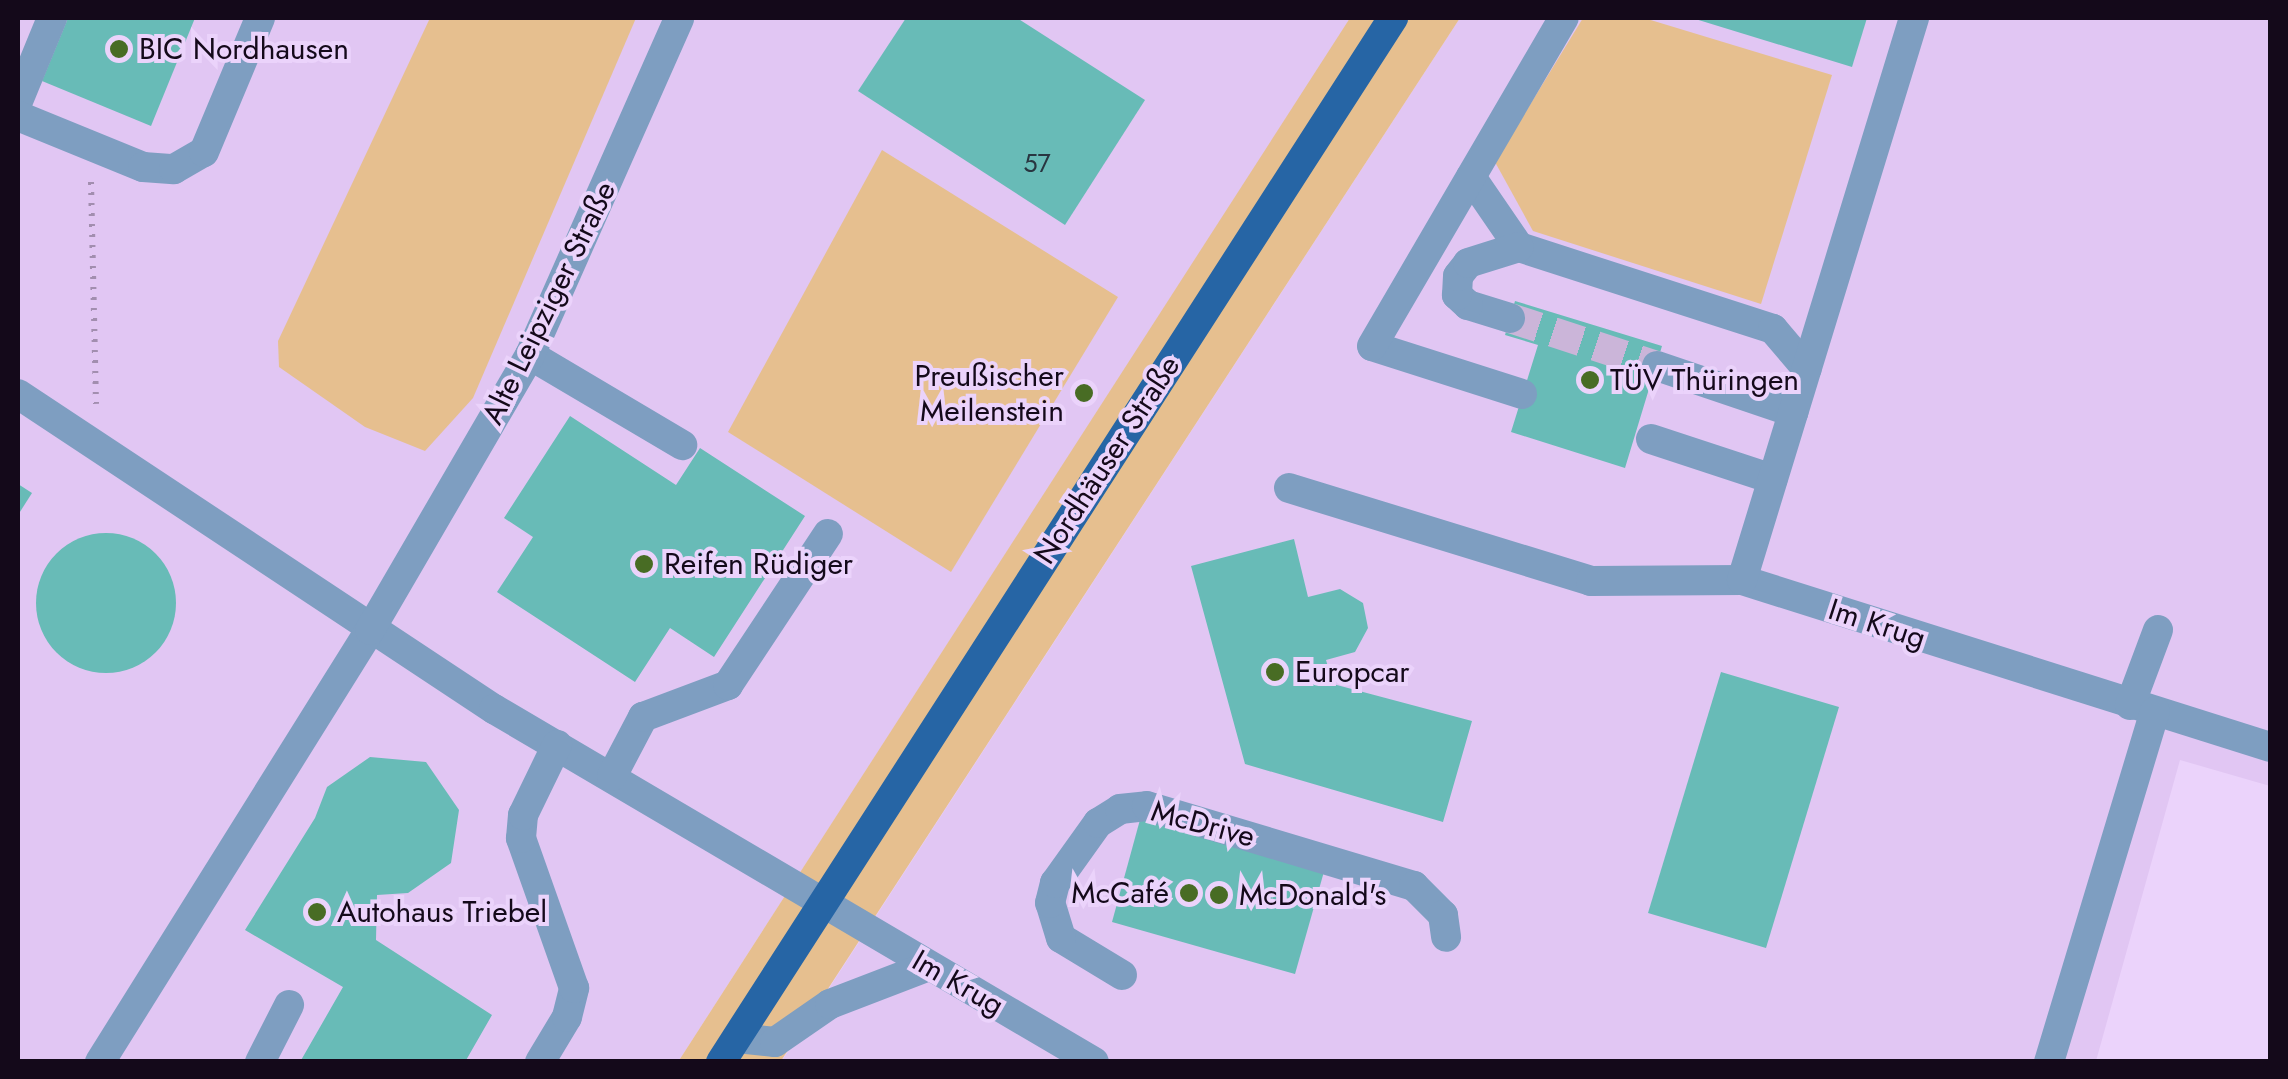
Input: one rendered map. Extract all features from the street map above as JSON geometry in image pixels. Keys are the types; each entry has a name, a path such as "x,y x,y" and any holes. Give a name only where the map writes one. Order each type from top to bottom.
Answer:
{"main road":[{"name":"Nordhäuser Straße","path":"729,1050 1393,18"}],"street":[{"path":"18,102 52,18"},
{"path":"18,116 144,167 174,169 204,152 260,18"},
{"name":"Alte Leipziger Straße","path":"100,1062 370,630 530,356 679,18"},
{"path":"1522,394 1372,346 1564,18"},
{"path":"1742,580 1914,18"},
{"path":"1471,178 1519,247"},
{"path":"1510,318 1468,304 1457,294 1458,276 1468,262 1519,247 1773,329 1806,370"},
{"path":"530,356 682,445"},
{"path":"1656,366 1793,412"},
{"path":"18,394 370,630 822,903"},
{"path":"1651,440 1773,479"},
{"name":"Im Krug","path":"1289,488 1591,581 1742,580 2270,747"},
{"path":"612,776 643,718 728,685 828,534"},
{"path":"2049,1062 2143,709 2158,630"},
{"path":"540,1062 567,1018 574,988 521,838 523,816 557,745"},
{"name":"McDrive","path":"1122,974 1061,938 1050,903 1055,882 1098,823 1120,809 1146,806 1390,877 1433,899 1446,938"},
{"name":"Im Krug","path":"822,903 1094,1062"},
{"path":"729,1050 775,1042 830,1004 929,966"},
{"path":"260,1062 289,1005"}],"path":[{"path":"90,145 97,446"}],"shaded area":[{"path":"18,18 1351,18 678,1062 18,1061"},
{"path":"430,18 636,18 473,398 425,451 365,427 279,367 278,341"},
{"path":"1350,18 1460,18 781,1061 678,1062"},
{"path":"1460,18 2270,18 2270,786 2180,760 2096,1061 781,1062"},
{"path":"1583,18 1644,18 1832,75 1761,304 1533,231 1495,162"},
{"path":"882,150 1118,297 951,572 728,432"}],"building":[{"name":"BIC Nordhausen","path":"68,18 195,18 151,126 42,81"},
{"path":"906,18 1017,18 1145,100 1065,225 858,91"},
{"path":"1692,18 1867,18 1852,67"},
{"name":"TÜV Thüringen","path":"1515,301 1662,346 1625,468 1511,432 1538,345 1505,335"},
{"name":"Reifen Rüdiger","path":"570,416 676,485 700,448 805,516 714,657 670,628 635,682 497,592 533,537 504,518"},
{"path":"18,484 32,493 18,515"},
{"path":"106,533 133,539 155,554 170,576 176,603 170,630 155,652 133,667 106,673 79,667 57,652 42,630 36,603 42,576 57,554 79,539"},
{"name":"Europcar","path":"1294,539 1308,597 1340,589 1363,603 1368,628 1355,652 1326,660 1333,684 1472,721 1443,822 1245,764 1191,566"},
{"path":"1721,672 1839,707 1766,948 1648,913"},
{"name":"Autohaus Triebel","path":"370,757 426,762 459,810 451,863 408,893 377,895 376,940 492,1015 465,1062 300,1062 343,987 245,930 315,818 327,787"},
{"name":"McDonald's","path":"1141,816 1325,868 1295,974 1112,922"}],"tunnel":[{"path":"1510,318 1657,366"}],"place":[{"name":"BIC Nordhausen","path":"119,49"},
{"name":"TÜV Thüringen","path":"1590,380"},
{"name":"Preußischer Meilenstein","path":"1084,393"},
{"name":"Reifen Rüdiger","path":"644,564"},
{"name":"Europcar","path":"1275,672"},
{"name":"McCafé","path":"1189,893"},
{"name":"McDonald's","path":"1219,895"},
{"name":"Autohaus Triebel","path":"317,912"}]}
